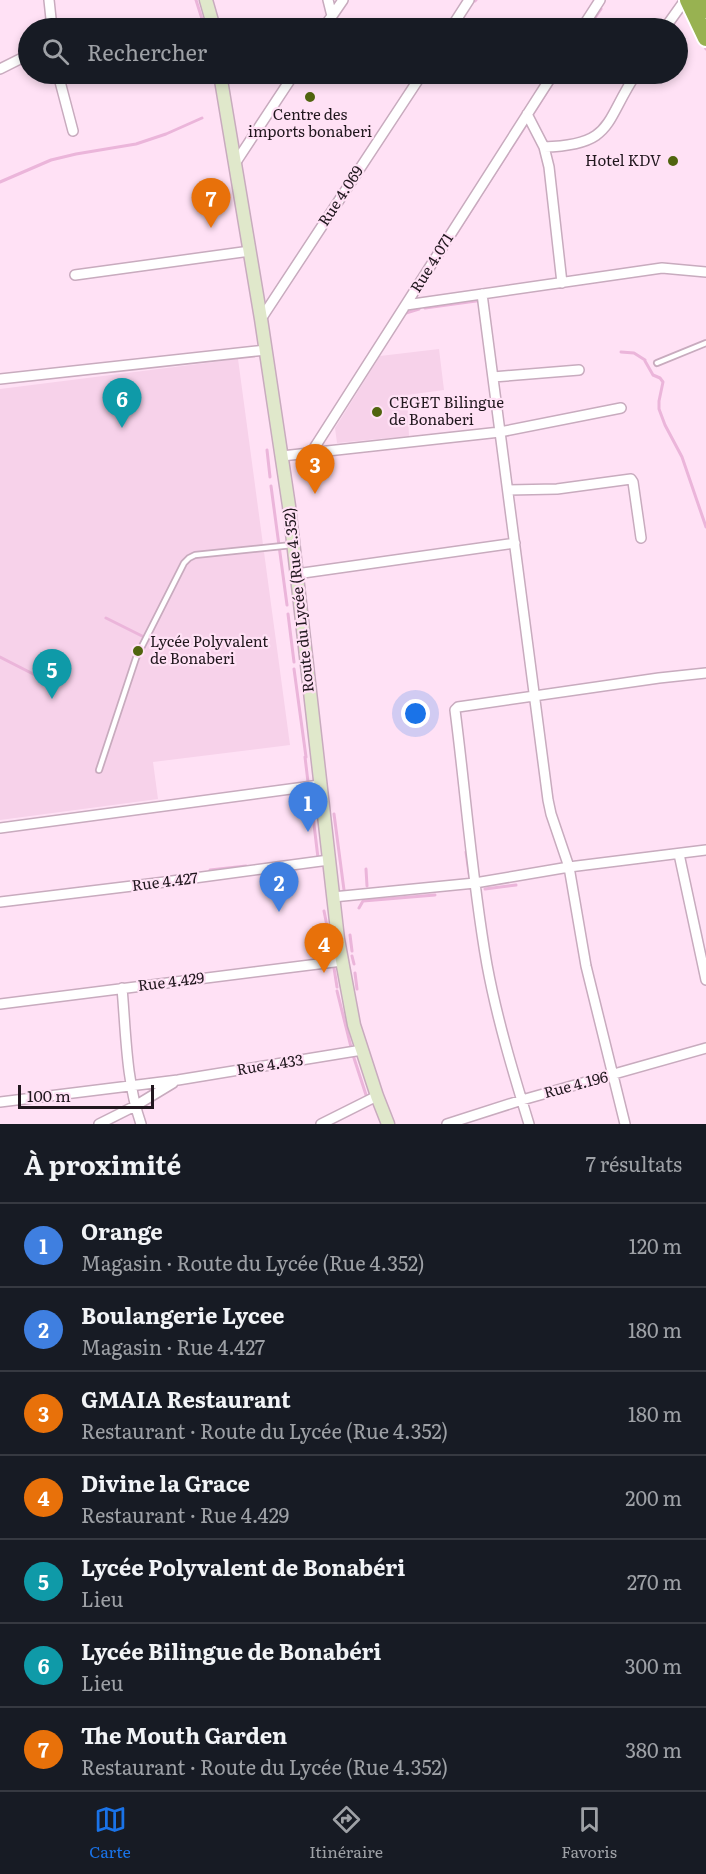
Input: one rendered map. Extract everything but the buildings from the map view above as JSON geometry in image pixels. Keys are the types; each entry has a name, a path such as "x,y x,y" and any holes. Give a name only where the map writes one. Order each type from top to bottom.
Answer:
{"highway":[{"path":"687,0 706,38"},
{"path":"702,0 706,10"}],"main road":[{"path":"206,0 211,18"},
{"name":"Route du Lycée (Rue 4.352)","path":"222,84 282,456 342,961 348,998 362,1050 388,1124"}],"street":[{"path":"49,0 51,18"},
{"path":"328,0 332,16"},
{"path":"332,16 343,0"},
{"path":"457,18 469,0"},
{"path":"588,18 600,0"},
{"path":"673,18 687,0"},
{"path":"0,69 18,60"},
{"path":"60,84 72,131"},
{"path":"236,162 287,84"},
{"name":"Rue 4.069","path":"261,319 415,84"},
{"name":"Rue 4.071","path":"311,453 546,84"},
{"path":"544,147 587,141 600,133 611,119 630,84"},
{"path":"527,114 544,147 549,167 562,283"},
{"path":"75,274 250,251"},
{"path":"406,304 662,268 706,273"},
{"path":"482,294 533,697 551,814 569,867 586,966 626,1124"},
{"path":"0,379 266,350"},
{"path":"493,377 579,370"},
{"path":"282,456 500,432 621,408"},
{"path":"508,490 557,489 631,478 641,538"},
{"path":"296,574 515,543"},
{"path":"529,1124 487,966 455,710 458,707 706,673"},
{"path":"0,828 320,785"},
{"path":"333,897 475,883 569,867 706,850"},
{"path":"679,854 706,980"},
{"name":"Rue 4.427","path":"0,902 157,884 329,860"},
{"name":"Rue 4.429","path":"0,1004 342,961"},
{"path":"122,988 131,1086 141,1124"},
{"name":"Rue 4.196","path":"447,1124 522,1100 706,1048"},
{"name":"Rue 4.433","path":"0,1102 178,1080 362,1050"},
{"path":"99,1124 178,1080"},
{"path":"321,1124 377,1096"}],"lane":[{"path":"657,363 706,343"},
{"path":"99,770 136,658 184,563 195,555 292,545"}],"shaded area":[{"name":"CEGET Bilingue de Bonaberi","path":"439,349 444,390 407,395 409,436 337,443 335,428 380,356"},
{"name":"Lycée Polyvalent de Bonaberi","path":"238,359 290,745 153,762 158,799 0,820 0,389"}],"waterway":[{"path":"196,0 202,18"},
{"path":"595,18 601,9"},
{"path":"703,42 706,49"},
{"path":"531,117 552,84"},
{"path":"0,182 51,160 136,144 202,118"},
{"path":"482,193 526,125"},
{"path":"434,268 478,200"},
{"path":"425,308 476,301"},
{"path":"406,313 419,309"},
{"path":"621,352 634,353 645,360"},
{"path":"645,361 653,375 663,382 659,409 682,457 706,527"},
{"path":"267,450 270,477"},
{"path":"271,486 287,605"},
{"path":"288,614 294,662"},
{"path":"106,618 144,637"},
{"path":"0,657 41,678"},
{"path":"294,669 306,757"},
{"path":"305,757 308,782"},
{"path":"310,791 318,858"},
{"path":"334,814 344,890"},
{"path":"466,852 470,880"},
{"path":"210,870 246,866"},
{"path":"366,869 367,886"},
{"path":"485,889 516,885"},
{"path":"359,908 363,901 435,895"},
{"path":"324,911 328,931"},
{"path":"350,935 352,951"},
{"path":"352,956 354,964"},
{"path":"334,968 337,987"},
{"path":"355,973 357,989"},
{"path":"337,991 351,1047"},
{"path":"353,1055 367,1098"}],"place":[{"name":"Centre des imports bonaberi","path":"310,97"},
{"name":"Hotel KDV","path":"673,161"},
{"name":"The Mouth Garden","path":"211,228"},
{"name":"CEGET Bilingue de Bonaberi","path":"377,412"},
{"name":"Lycée Bilingue de Bonabéri","path":"122,428"},
{"name":"GMAIA Restaurant","path":"315,494"},
{"name":"Lycée Polyvalent de Bonaberi","path":"138,651"},
{"name":"Lycée Polyvalent de Bonabéri","path":"52,699"},
{"name":"Orange","path":"308,832"},
{"name":"Boulangerie Lycee","path":"279,912"},
{"name":"Divine la Grace","path":"324,973"}]}
